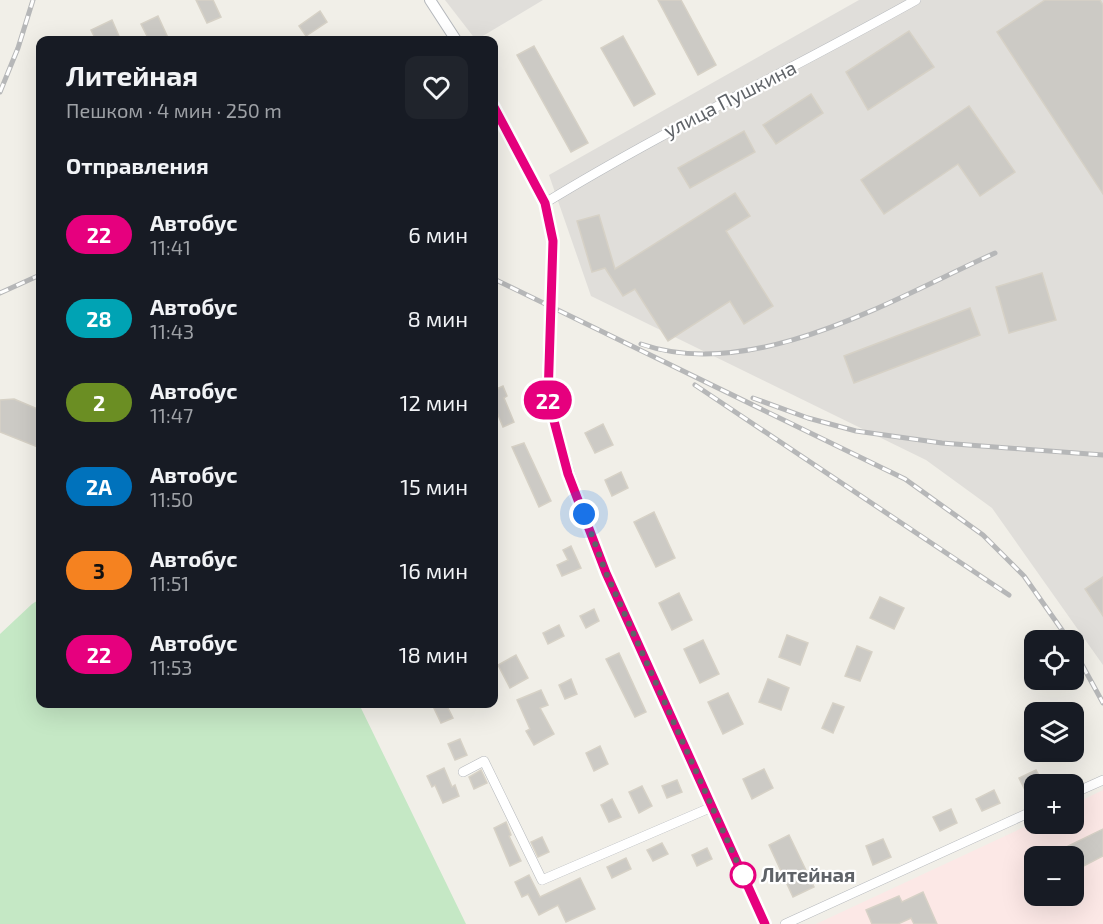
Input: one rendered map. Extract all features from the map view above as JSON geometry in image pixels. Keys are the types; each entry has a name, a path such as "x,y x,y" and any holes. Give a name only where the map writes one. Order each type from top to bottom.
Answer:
{"street":[{"path":"430,0 453,36"},
{"name":"улица Пушкина","path":"545,203 656,137 827,50 916,0"},
{"path":"498,115 545,203 553,241 548,398 568,474 606,573 765,924"},
{"path":"463,772 484,761 542,880 712,807"},
{"path":"1084,789 1103,780"},
{"path":"785,924 1024,815"}],"shaded area":[{"path":"445,0 543,0 483,36 473,36"},
{"path":"859,0 1103,0 1103,665 1084,638 1084,630 1078,630 992,508 926,460 591,296 549,175"},
{"path":"1103,790 1103,924 816,924 1024,827 1024,834 1084,834 1084,799"}],"green space":[{"path":"36,602 36,708 361,708 466,924 0,924 0,634"}],"building":[{"path":"196,0 213,0 221,17 207,23"},
{"path":"658,0 681,0 716,65 698,75"},
{"path":"1045,0 1100,0 1103,5 1103,194 997,32"},
{"path":"320,11 327,22 306,36 299,26"},
{"path":"158,16 167,36 147,36 141,24"},
{"path":"112,20 119,36 94,36 91,30"},
{"path":"909,31 934,67 868,110 846,72"},
{"path":"623,36 655,94 634,106 601,48"},
{"path":"534,46 588,143 571,152 517,55"},
{"path":"811,94 823,113 776,144 763,125"},
{"path":"969,106 1015,172 980,196 958,164 884,214 861,180"},
{"path":"744,131 755,152 690,188 678,168"},
{"path":"735,193 750,216 726,231 773,306 744,324 730,301 668,341 635,289 623,296 605,268 592,272 577,221 599,215 615,269"},
{"path":"1042,273 1056,320 1009,333 996,287"},
{"path":"970,308 980,335 854,383 844,356"},
{"path":"503,386 507,396 504,398 514,422 503,427 498,415 498,388"},
{"path":"14,399 36,408 36,446 0,432 0,400"},
{"path":"603,424 613,445 595,453 585,433"},
{"path":"524,443 551,501 539,507 512,447"},
{"path":"621,472 628,488 612,496 605,480"},
{"path":"654,512 675,558 656,567 634,522"},
{"path":"571,546 581,568 562,576 557,565 568,560 563,550"},
{"path":"1103,577 1103,616 1085,589"},
{"path":"679,593 692,620 672,630 659,603"},
{"path":"880,597 904,608 894,629 870,618"},
{"path":"594,609 599,621 586,628 580,616"},
{"path":"559,625 564,636 548,644 543,633"},
{"path":"787,635 808,643 800,665 779,657"},
{"path":"703,640 719,674 700,683 684,649"},
{"path":"857,646 872,652 860,681 845,676"},
{"path":"619,653 646,712 635,717 606,659"},
{"path":"516,655 528,678 510,688 498,665"},
{"path":"571,679 577,694 565,699 559,685"},
{"path":"768,679 789,688 781,710 759,702"},
{"path":"541,690 548,705 540,708 554,734 534,745 526,731 530,729 517,700"},
{"path":"728,693 743,724 723,734 708,702"},
{"path":"833,703 844,707 833,733 822,728"},
{"path":"434,708 448,708 453,718 441,723"},
{"path":"460,739 467,755 455,760 448,744"},
{"path":"600,746 608,764 594,771 586,753"},
{"path":"444,768 452,787 455,785 459,796 443,803 435,785 432,787 427,776"},
{"path":"764,769 773,788 752,799 743,779"},
{"path":"481,770 487,783 474,789 469,777"},
{"path":"1024,776 1024,788 1019,778"},
{"path":"677,780 682,792 667,798 662,786"},
{"path":"642,786 652,806 639,813 629,792"},
{"path":"994,790 1000,803 982,811 976,799"},
{"path":"612,799 621,817 609,822 601,805"},
{"path":"951,809 957,823 940,831 933,817"},
{"path":"506,822 511,835 509,836 521,861 510,866 494,828"},
{"path":"1103,829 1103,856 1084,866 1084,846 1068,846"},
{"path":"789,835 814,887 793,897 769,845"},
{"path":"542,837 549,852 538,857 531,842"},
{"path":"883,839 891,857 873,865 866,846"},
{"path":"662,843 668,854 653,861 647,850"},
{"path":"707,848 712,859 697,866 692,855"},
{"path":"626,858 631,869 612,878 607,867"},
{"path":"529,875 540,897 580,878 595,909 566,922 558,905 539,915 528,894 522,897 515,882"},
{"path":"923,892 937,924 914,924 911,918 898,924 872,924 866,910 899,896 902,902"}],"railway":[{"path":"0,92 18,48 33,0"},
{"path":"641,344 684,353 730,353 776,344 822,330 868,312 995,253"},
{"path":"0,293 36,277"},
{"path":"498,281 905,479 983,535 1024,576 1062,630"},
{"path":"695,385 1009,595"},
{"path":"753,398 808,418 856,431 942,443 1103,455"},
{"path":"1084,668 1103,703"}],"bus line":[{"name":"22","path":"498,115 545,203 553,241 548,398 568,474 606,573 765,924"}],"place":[{"name":"Литейная","path":"743,875"}],"route":[{"path":"584,514 606,573 743,875"}]}
